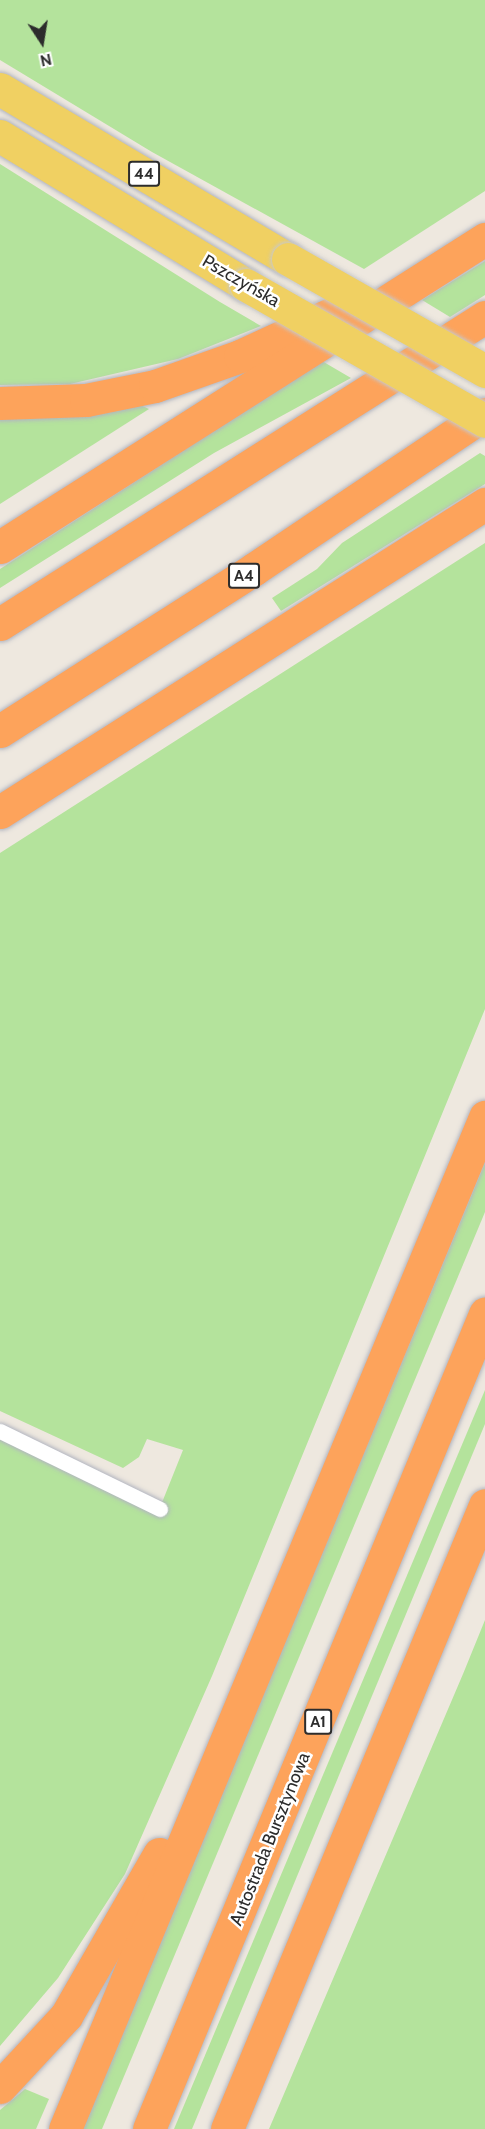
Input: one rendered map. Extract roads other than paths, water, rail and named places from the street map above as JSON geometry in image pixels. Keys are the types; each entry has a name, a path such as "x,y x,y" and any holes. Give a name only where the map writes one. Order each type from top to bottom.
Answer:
{"highway":[{"path":"0,402 86,400 155,386 240,356 473,246"},
{"path":"0,547 473,246"},
{"path":"0,624 485,317"},
{"name":"A4","path":"0,731 254,569 485,414"},
{"path":"0,812 485,504"},
{"path":"0,537 37,524"},
{"path":"65,2129 485,1118"},
{"name":"Autostrada Bursztynowa","path":"149,2129 485,1314"},
{"path":"227,2129 485,1505"},
{"path":"0,2087 66,2016 234,1721"}],"main road":[{"name":"44","path":"0,89 288,259 485,371"},
{"name":"Pszczyńska","path":"0,136 246,285 485,421"}],"lane":[{"path":"0,1431 159,1509"}]}
